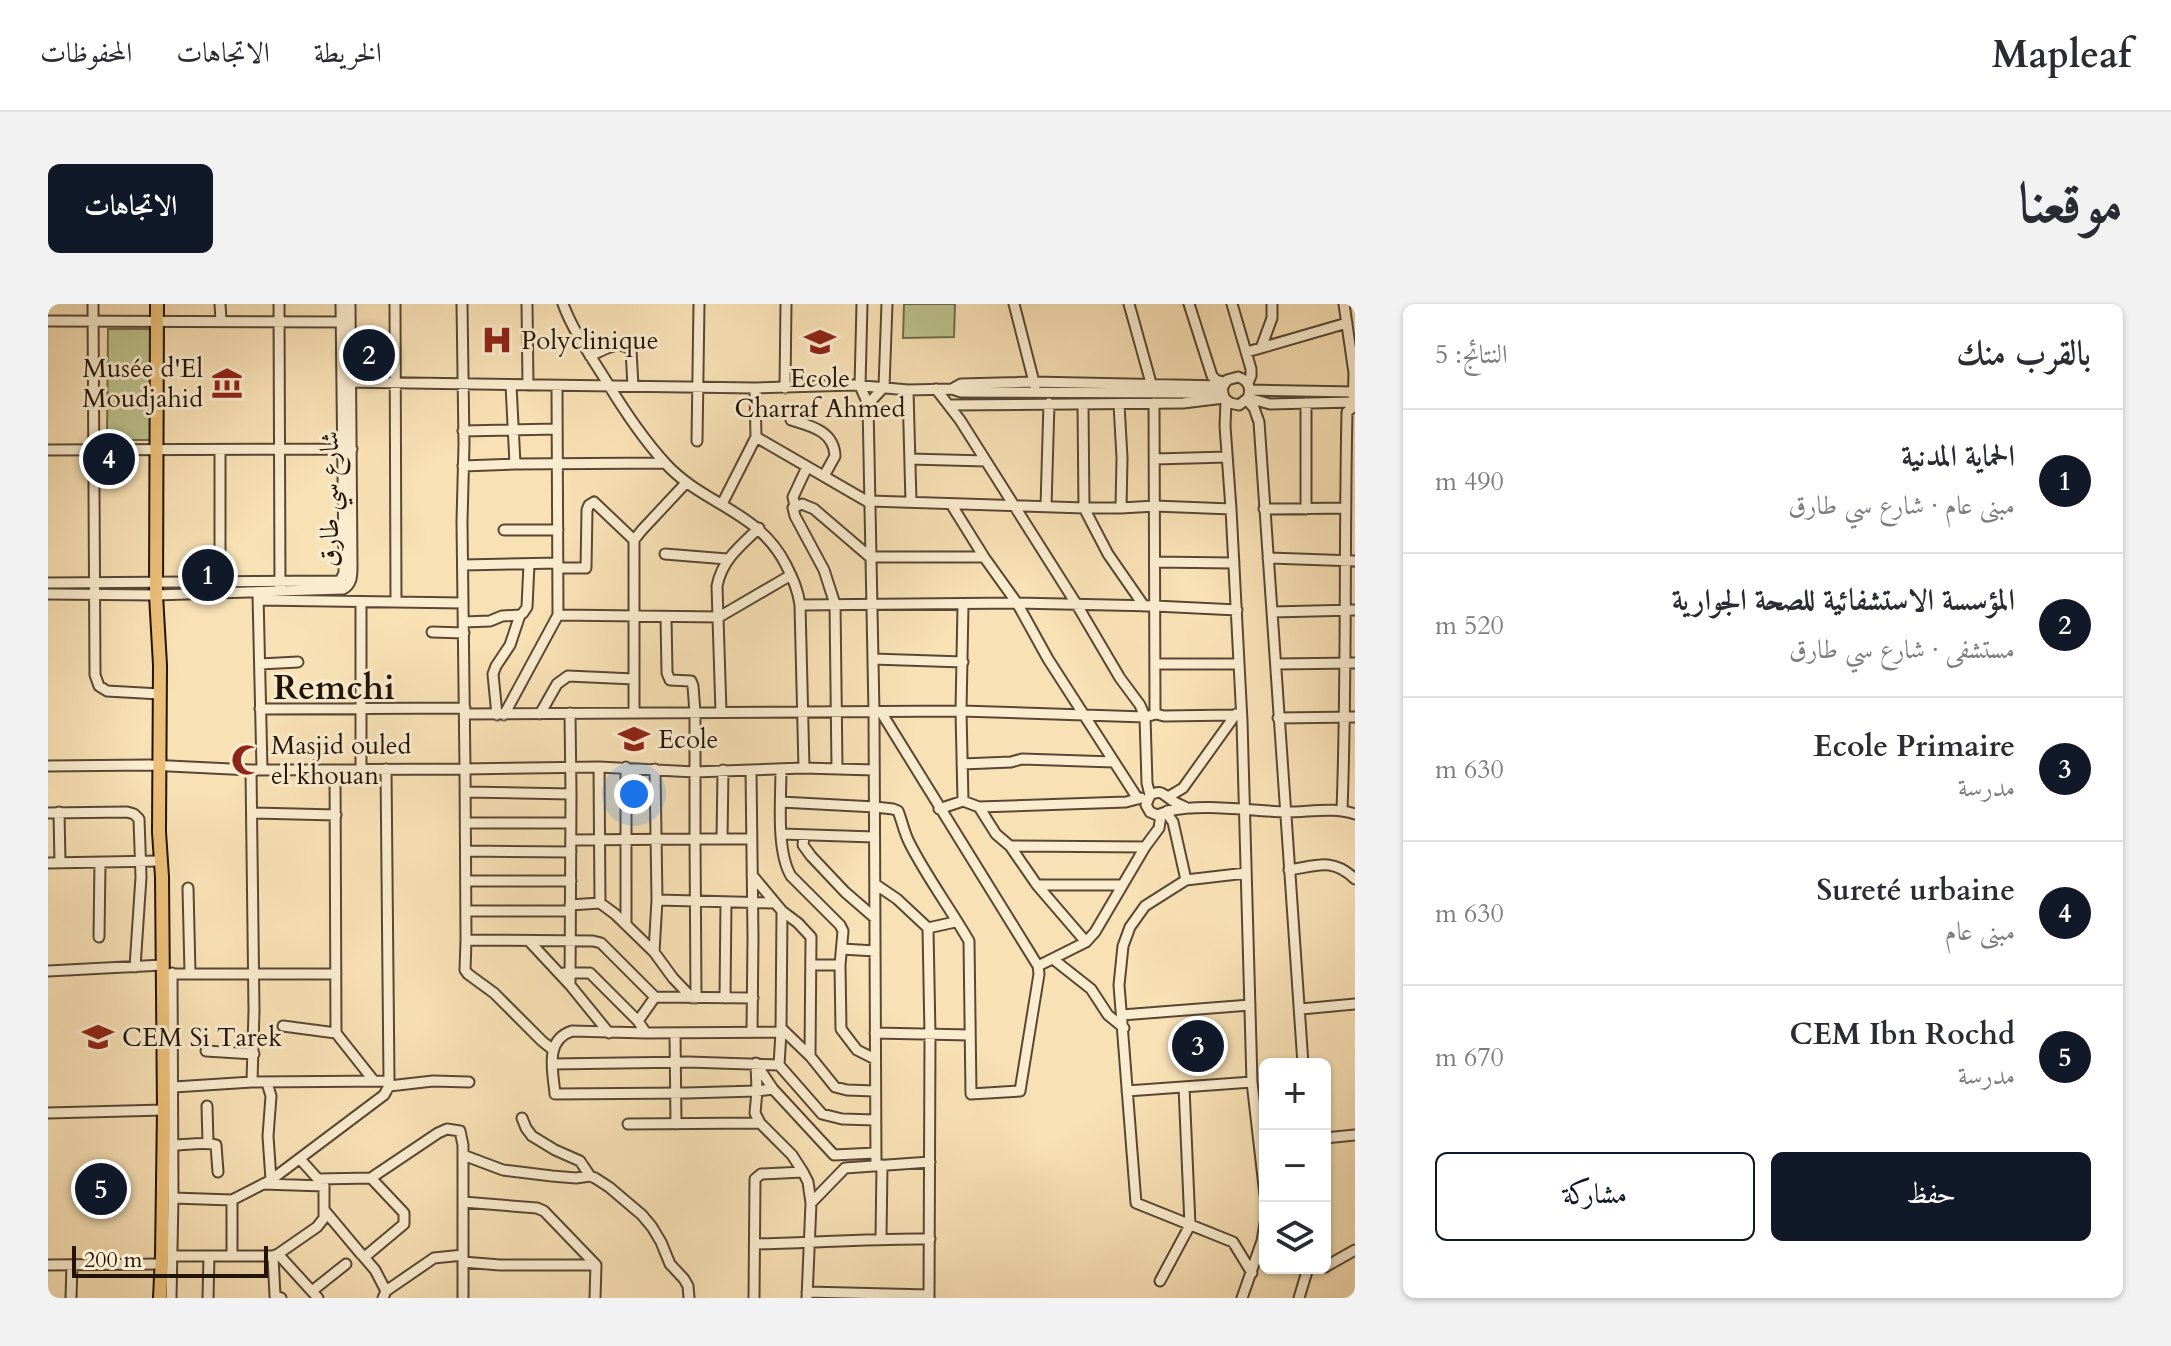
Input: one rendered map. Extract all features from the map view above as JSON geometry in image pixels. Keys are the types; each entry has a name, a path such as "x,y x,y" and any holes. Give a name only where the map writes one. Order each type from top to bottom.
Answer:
{"main road":[{"path":"157,304 156,588 160,694 160,861 166,971 164,1110 169,1145 160,1298"}],"street":[{"path":"93,304 94,667 99,686 107,691 160,694"},
{"path":"220,304 221,321"},
{"path":"279,304 280,587"},
{"name":"شارع سي طارق","path":"48,583 156,588 347,586 352,577 348,382 346,322 341,304"},
{"name":"شارع سي طارق","path":"346,322 350,304"},
{"path":"395,304 396,602"},
{"path":"462,304 467,823 465,970 494,993 552,1049"},
{"path":"527,304 528,385"},
{"path":"563,304 609,386 664,463 685,484 759,528 773,542 791,575 800,605 804,768"},
{"path":"697,441 699,304"},
{"path":"785,388 786,304"},
{"path":"862,304 860,386 868,404 871,606 877,712 874,770 874,1091 881,1238"},
{"path":"868,404 884,387 887,304"},
{"path":"1014,304 1035,386"},
{"path":"1129,304 1151,383"},
{"path":"1189,304 1212,376 1234,405 1243,403 1250,392"},
{"path":"1232,304 1247,352 1251,372 1250,392 1259,422 1303,1058"},
{"path":"1261,348 1272,318 1272,304"},
{"path":"1342,810 1350,716 1350,561 1345,508 1347,412 1354,400 1344,304"},
{"path":"48,321 346,322"},
{"path":"1247,352 1347,323"},
{"path":"590,356 616,345 626,346 631,350 633,386"},
{"path":"1259,1115 1252,1082 1237,610 1224,393 1234,377 1263,403 1354,400"},
{"path":"348,382 755,388 860,386 908,390 952,389 961,392 1035,386 1224,393"},
{"path":"1078,387 1151,383 1224,393"},
{"path":"511,385 515,464"},
{"path":"500,715 558,615 557,386"},
{"path":"722,504 756,437 755,388"},
{"path":"936,389 986,461 1120,678 1140,705 1145,717 1148,809"},
{"path":"908,390 911,502"},
{"path":"1250,392 1354,400"},
{"path":"949,405 1183,403 1224,393"},
{"path":"1046,506 1049,403"},
{"path":"1154,403 1156,714"},
{"path":"1306,403 1306,509"},
{"path":"1083,404 1084,508 1108,554 1144,606"},
{"path":"1119,404 1121,508"},
{"path":"791,420 825,432 833,445 835,456 824,476"},
{"path":"463,431 557,429"},
{"path":"756,437 870,502 1231,509"},
{"path":"48,450 347,448"},
{"path":"220,450 220,588"},
{"path":"1155,459 1227,457"},
{"path":"910,459 986,461"},
{"path":"463,466 664,463"},
{"path":"807,467 793,497 793,510 824,570 835,604 837,768"},
{"path":"634,712 634,540 685,484"},
{"path":"463,565 529,564 586,568 587,510 594,502 634,540"},
{"path":"795,506 802,504 814,509 870,557 984,557"},
{"path":"951,504 1017,603 1114,762 1146,797"},
{"path":"1264,509 1345,508"},
{"path":"721,712 717,586 727,559 759,528"},
{"path":"504,530 558,530"},
{"path":"665,554 727,559"},
{"path":"1268,558 1350,561"},
{"path":"1155,562 1234,563"},
{"path":"500,715 493,674 510,645 520,615 527,607 529,564"},
{"path":"558,615 719,617 791,575"},
{"name":"شارع سي طارق","path":"220,588 258,596 280,587"},
{"name":"شارع سي طارق","path":"48,594 93,595 156,588"},
{"path":"252,1082 252,813 260,709 258,596 361,602 463,603"},
{"path":"361,602 361,769"},
{"path":"800,605 1017,603 1237,610"},
{"path":"963,605 963,801"},
{"path":"1272,612 1350,610"},
{"path":"464,622 520,615"},
{"path":"666,617 667,673 670,680 691,681 693,686 697,901 695,996"},
{"path":"432,632 464,633"},
{"path":"873,659 963,662"},
{"path":"260,664 298,662"},
{"path":"1276,664 1350,663"},
{"path":"1156,664 1239,664"},
{"path":"540,714 553,689 568,676 634,679"},
{"path":"260,709 362,708 500,715 961,711 1145,717 1156,714 1238,712"},
{"path":"781,802 898,811 907,839 969,941 971,1094 1020,1091 1038,966 877,712"},
{"path":"1168,798 1183,788 1238,712"},
{"path":"570,713 570,985"},
{"path":"1278,718 1350,716"},
{"path":"962,764 1022,759 1114,762"},
{"path":"48,766 256,770 626,767 695,772 804,768 874,770"},
{"path":"599,767 600,903 654,952 695,996"},
{"path":"626,767 626,925"},
{"path":"173,1198 232,1200 300,1159 384,1095 389,1083 386,769"},
{"path":"654,952 657,900 655,769"},
{"path":"781,769 782,849 786,868 843,931 841,1029 857,1050 875,1059"},
{"path":"335,770 336,1033 374,1081"},
{"path":"722,839 723,770"},
{"path":"751,770 752,1031"},
{"path":"466,792 571,794"},
{"path":"939,809 963,801 979,807 1126,802 1160,792 1185,807"},
{"path":"1038,966 1086,942 1104,920 1121,885 1159,828 1170,803 1168,798"},
{"path":"1126,802 1148,809 1153,814 1185,807 1287,812 1342,810 1355,814"},
{"path":"979,807 996,834 1010,846 1037,885 1086,942"},
{"path":"59,812 60,863"},
{"path":"48,813 134,814 139,819 141,862 135,967"},
{"path":"252,813 336,815"},
{"path":"1165,813 1173,822 1186,880"},
{"path":"467,823 571,823"},
{"path":"782,834 874,837"},
{"path":"804,836 803,845 811,856 856,903 875,918"},
{"path":"571,840 751,839"},
{"path":"1010,846 1145,847"},
{"path":"467,851 571,852"},
{"path":"48,863 160,861"},
{"path":"99,937 100,863"},
{"path":"1289,870 1333,864 1355,879"},
{"path":"1246,873 1186,880 1145,906 1130,927 1123,946 1119,985 1136,1203 1233,1242 1252,1273"},
{"path":"752,875 778,907 811,937 810,1056"},
{"path":"467,881 571,881"},
{"path":"756,1063 754,1109 760,1123 778,1139 808,1182 811,1203 807,1295 929,1296 928,928 897,899 875,884"},
{"path":"1037,885 1121,885"},
{"path":"188,888 190,973"},
{"path":"657,900 778,907"},
{"path":"725,998 726,902"},
{"path":"466,911 570,908 600,903"},
{"path":"778,907 779,1065"},
{"path":"928,928 955,922"},
{"path":"466,940 593,941 601,943 655,997 753,998"},
{"path":"529,941 609,1033"},
{"path":"842,949 875,951"},
{"path":"1053,959 1091,989 1108,1015 1124,1028"},
{"path":"812,965 840,965"},
{"path":"48,971 135,967 190,973 336,974"},
{"path":"166,971 174,1087 169,1145 173,1198 171,1298"},
{"path":"559,972 590,973 646,1033"},
{"path":"638,1021 655,997"},
{"path":"1301,1009 1355,1004"},
{"path":"1122,1015 1250,1005"},
{"path":"283,1026 336,1033"},
{"path":"773,1089 675,1094 555,1094 552,1049 558,1039 572,1031 675,1033 781,1030 810,1056 835,1087 874,1091"},
{"path":"675,1033 676,1124"},
{"path":"875,1033 970,1035"},
{"path":"206,1051 254,1054"},
{"path":"553,1064 675,1062 779,1065 822,1114 842,1119 875,1120"},
{"path":"756,1063 773,1089 845,1168"},
{"path":"174,1087 252,1082 469,1082"},
{"path":"1127,1091 1252,1082"},
{"path":"266,1182 271,1096 267,1083"},
{"path":"1160,1281 1190,1225 1184,1087"},
{"path":"207,1106 208,1143"},
{"path":"48,1113 164,1110"},
{"path":"522,1118 532,1136 580,1161 590,1176 609,1187 642,1215 661,1242 670,1264 684,1279 689,1298"},
{"path":"628,1124 760,1123"},
{"path":"266,1182 371,1178 438,1133 447,1129 460,1131 463,1138 463,1298"},
{"path":"1331,1137 1355,1135"},
{"path":"169,1145 216,1145 218,1172"},
{"path":"834,1155 875,1153"},
{"path":"463,1155 503,1170 567,1177 590,1176"},
{"path":"173,1256 276,1255 321,1223 325,1211 321,1182 300,1159"},
{"path":"811,1203 845,1168 930,1162"},
{"path":"754,1298 756,1177 761,1174 803,1172"},
{"path":"363,1256 405,1223 404,1213 371,1178"},
{"path":"232,1200 232,1255"},
{"path":"463,1202 544,1211 596,1265 595,1298"},
{"path":"325,1211 375,1270 384,1294 434,1258 463,1258 500,1265 596,1265"},
{"path":"755,1244 930,1239"},
{"path":"1242,1298 1259,1246"},
{"path":"1331,1264 1355,1250"},
{"path":"276,1255 315,1294 346,1264"},
{"path":"276,1255 275,1296 281,1298"},
{"path":"208,1298 209,1256"},
{"path":"48,1265 162,1264"},
{"path":"71,1298 72,1265"},
{"path":"1299,1298 1307,1274"}],"green space":[{"path":"904,304 955,304 954,337 903,338"},
{"path":"108,329 151,329 151,440 107,440"}],"place":[{"name":"Polyclinique","path":"497,340"},
{"name":"Ecole Charraf Ahmed","path":"820,342"},
{"name":"المؤسسة الاستشفائية للصحة الجوارية","path":"369,355"},
{"name":"Musée d'El Moudjahid","path":"227,383"},
{"name":"Sureté urbaine","path":"109,459"},
{"name":"الحماية المدنية","path":"208,575"},
{"name":"Ecole","path":"634,739"},
{"name":"Masjid ouled el khouan","path":"247,760"},
{"name":"CEM Si Tarek","path":"98,1037"},
{"name":"Ecole Primaire","path":"1198,1046"},
{"name":"CEM Ibn Rochd","path":"101,1189"}],"district":[{"name":"Remchi","path":"334,688"}]}
